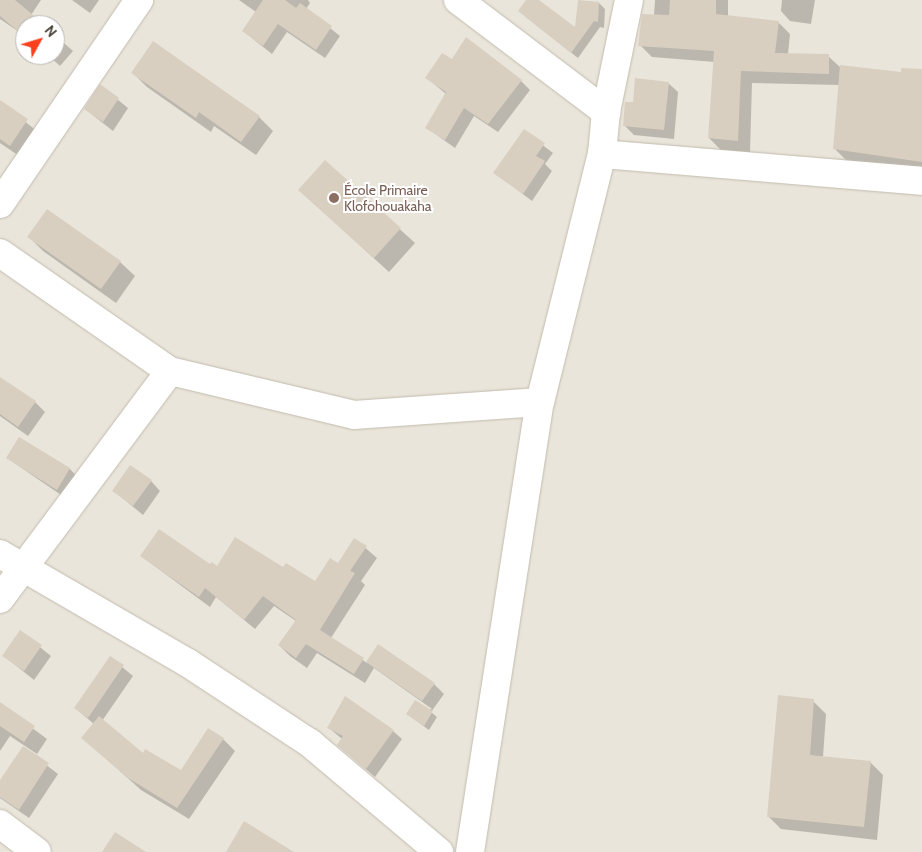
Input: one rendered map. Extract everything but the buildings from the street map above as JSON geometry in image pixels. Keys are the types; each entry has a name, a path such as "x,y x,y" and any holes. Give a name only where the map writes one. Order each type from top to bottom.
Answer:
{"street":[{"path":"0,204 139,0"},
{"path":"458,0 606,112"},
{"path":"470,852 540,402 602,154 606,112 629,0"},
{"path":"602,154 922,181"},
{"path":"0,253 170,371 354,414 540,402"},
{"path":"0,599 10,561 170,371"},
{"path":"10,561 188,662 310,743 439,852"},
{"path":"0,824 37,852"}],"shaded area":[{"path":"0,0 922,0 922,852 0,852"}],"place":[{"name":"École Primaire Klofohouakaha","path":"334,198"}]}
